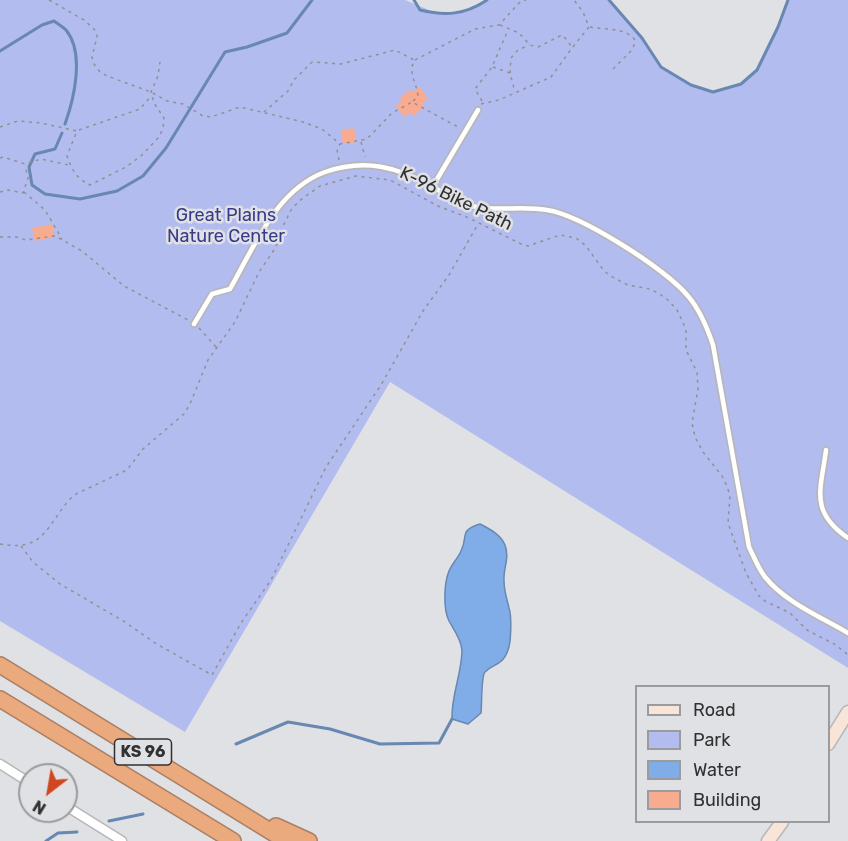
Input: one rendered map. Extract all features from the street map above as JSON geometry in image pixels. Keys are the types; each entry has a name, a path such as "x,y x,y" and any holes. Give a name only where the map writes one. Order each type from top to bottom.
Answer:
{"highway":[{"name":"KS 96","path":"0,665 286,841"},
{"name":"KS 96","path":"0,699 233,841"},
{"path":"222,802 309,841"},
{"path":"186,813 221,841"}],"main road":[{"path":"830,741 848,712"},
{"path":"770,841 780,824"}],"street":[{"path":"0,764 18,775"},
{"path":"78,814 122,841"}],"lane":[{"path":"433,186 478,110"},
{"path":"194,324 213,294 230,289 273,215 298,187 324,172 366,164 393,168 433,186 452,198 481,207 547,210 582,223 664,273 689,297 703,318 713,345 749,547 757,564 775,587 848,633"},
{"path":"826,450 821,508 827,520 848,538"}],"path":[{"path":"49,0 84,20 96,31 97,37 92,57 100,72 151,92 167,101 183,104 203,116 211,117 240,107 303,122 322,129 340,144 367,139 392,113 418,97 418,87 411,69 414,60 475,29 499,25 519,33 530,45 538,47 562,35 572,48"},
{"path":"499,25 520,2 526,0"},
{"path":"574,0 583,12 589,27"},
{"path":"482,102 499,100 551,77 589,27"},
{"path":"589,27 609,31 619,30 630,34 634,40 633,49 613,69"},
{"path":"482,102 475,89 492,67 509,29"},
{"path":"516,93 510,73 511,58 518,50 530,45"},
{"path":"264,112 288,91 294,80 312,62 341,64 395,50 414,60"},
{"path":"77,131 67,156 78,179 90,185 126,168 142,155 163,129 164,118 151,92 158,76 160,62"},
{"path":"492,67 510,73"},
{"path":"0,127 18,121 41,123 77,131 140,109 152,95"},
{"path":"412,102 465,132"},
{"path":"478,110 482,102"},
{"path":"361,141 366,164"},
{"path":"0,158 25,164 41,159 70,165"},
{"path":"24,192 28,178 25,164"},
{"name":"K-96 Bike Path","path":"21,546 31,544 38,539 65,504 76,494 128,470 143,449 184,414 208,360 235,322 259,272 276,247 280,232 291,210 299,201 320,186 356,176 381,177 400,184 443,208 523,245 528,246 560,235 576,238 586,246 604,271 614,278 628,285 650,289 668,300 683,320 686,328 686,350 697,372 698,389 692,423 694,438 723,476 727,486 730,496 728,523 746,573 759,596 765,601 790,613 807,630 836,645 848,655"},
{"path":"0,192 8,190 24,192 45,210 62,239"},
{"path":"0,544 21,546 33,562 60,584 125,622 155,643 212,675 241,624 271,580 326,466 381,385 423,311 449,275 478,223"},
{"path":"0,237 16,237 26,240 54,236 62,239 82,251 124,286 194,324 217,348"}],"green space":[{"name":"Great Plains Nature Center","path":"0,0 405,0 441,15 464,11 487,0 609,0 642,38 661,67 691,85 713,92 741,84 757,70 788,0 848,0 848,668 390,382 185,732 0,621"}],"water":[{"path":"480,524 498,535 506,550 504,585 511,623 506,655 485,672 482,684 481,713 468,724 452,719 462,650 459,638 447,616 445,589 447,576 461,551 466,531"}],"building":[{"path":"420,87 428,99 422,103 425,106 413,116 410,112 404,117 396,106 402,100 400,98 411,89 413,92"},
{"path":"354,128 356,142 343,144 341,130"},
{"path":"52,224 55,237 35,241 32,228"}],"waterway":[{"path":"62,133 55,149 35,154 29,167 32,185 45,194 80,199 117,191 143,176 166,148 225,52 287,33 312,0"},
{"path":"414,0 420,10 438,13 455,13 471,9 487,0"},
{"path":"609,0 642,38 661,67 691,85 713,92 741,84 757,70 788,0"},
{"path":"0,51 42,25 54,21 66,30 75,51 76,76 72,102 65,124"},
{"path":"236,744 288,722 330,729 380,744 439,743 452,719"},
{"path":"109,821 143,814"},
{"path":"46,841 58,833 77,832"}]}
